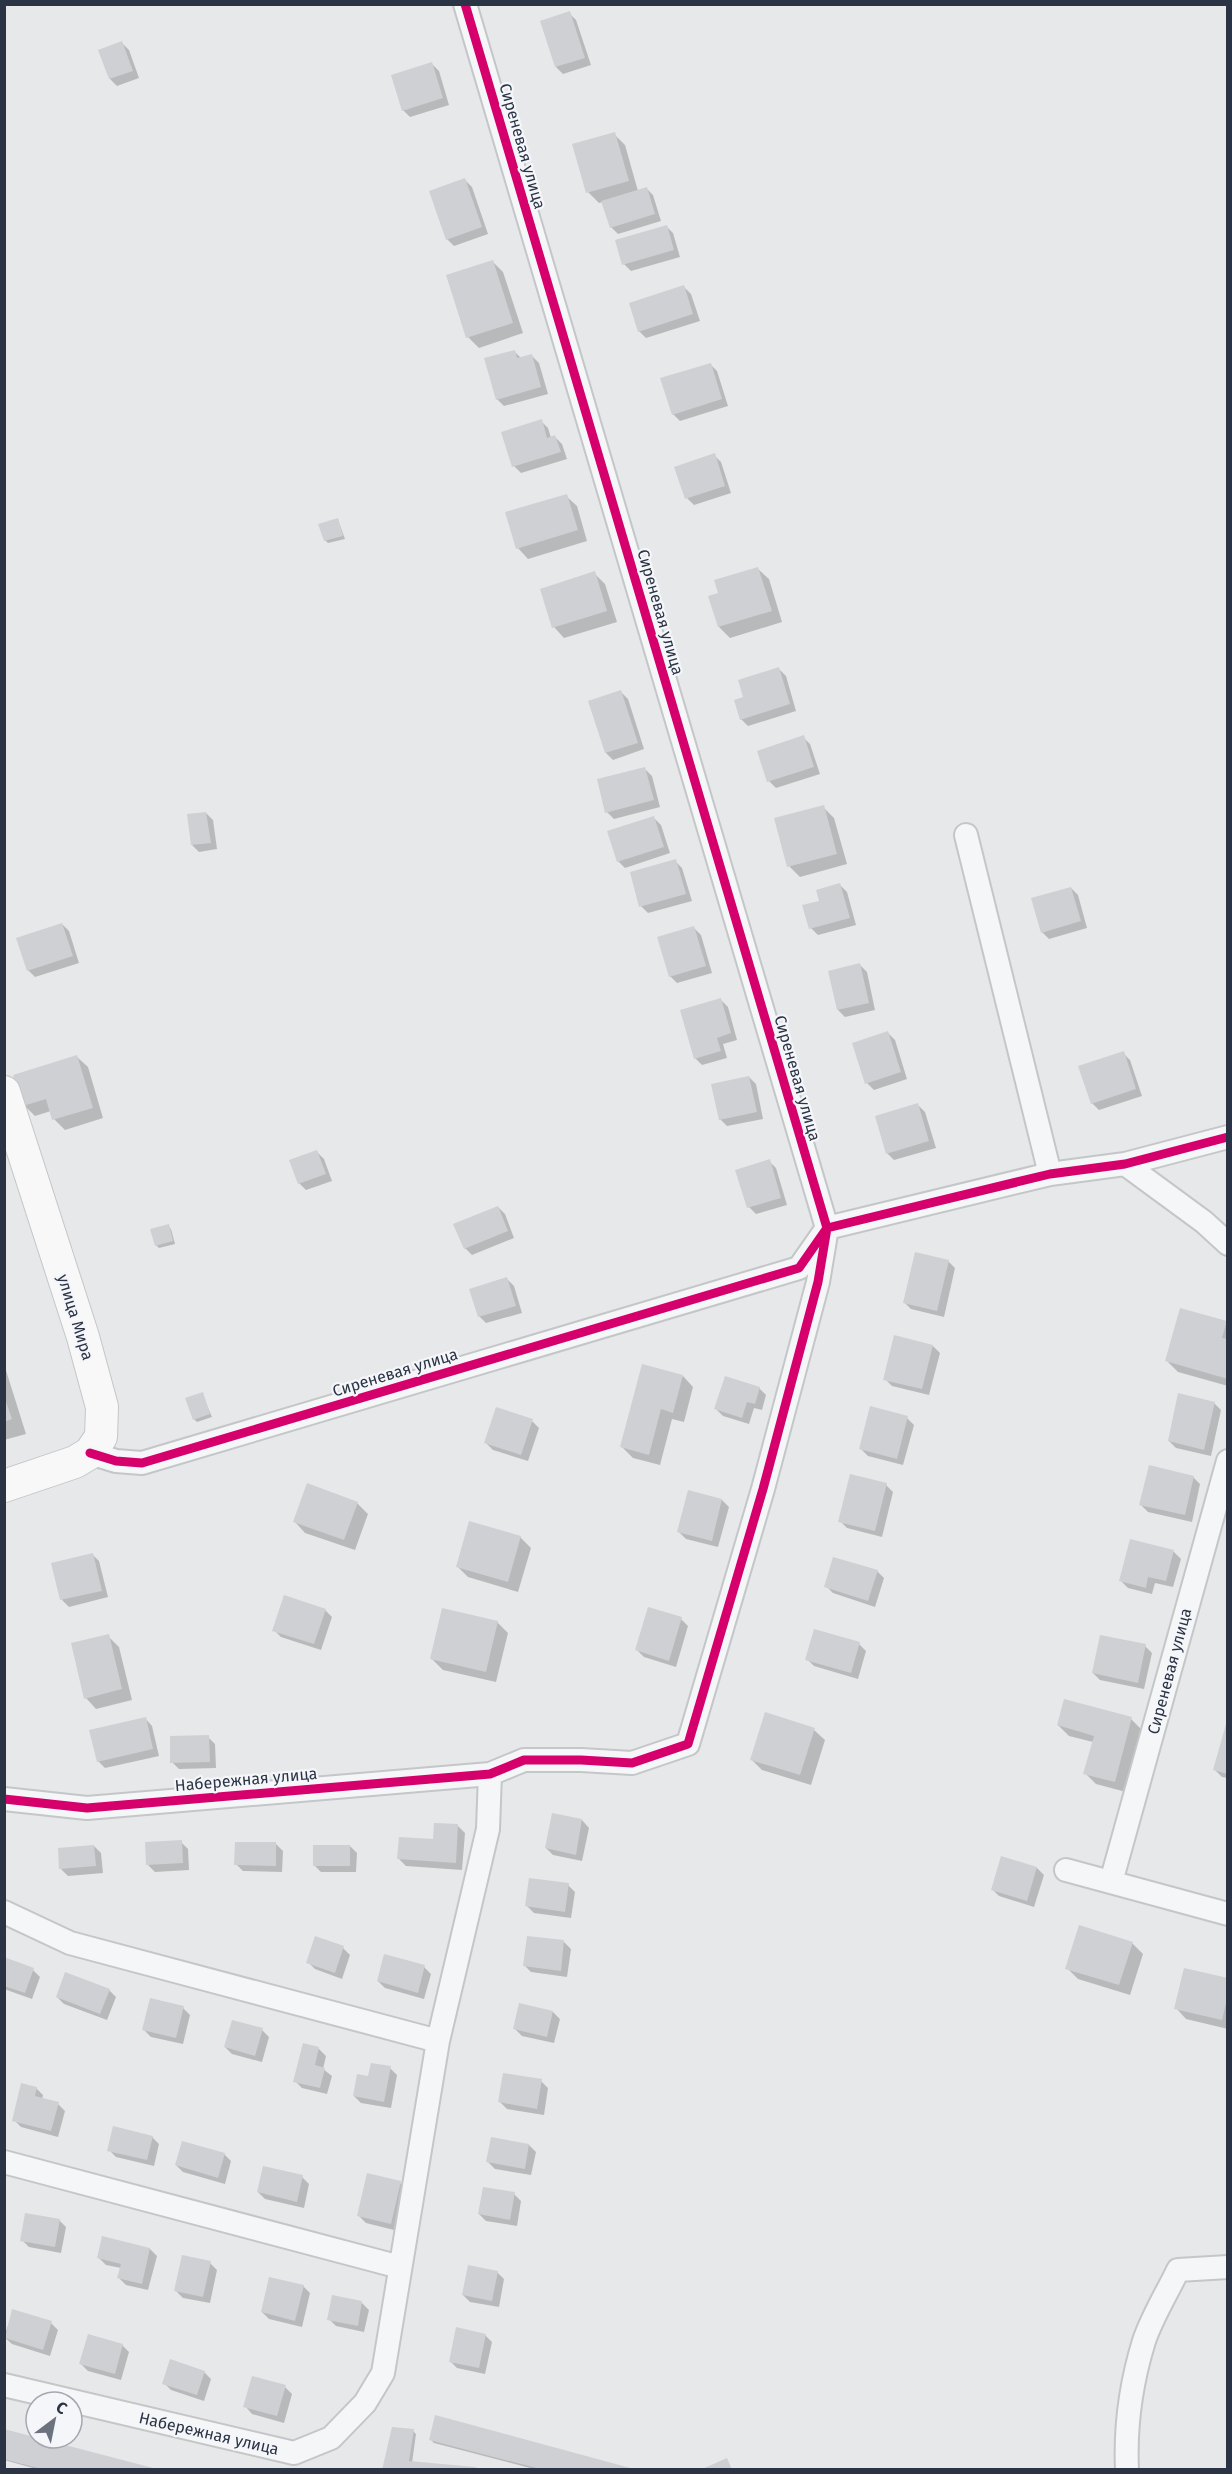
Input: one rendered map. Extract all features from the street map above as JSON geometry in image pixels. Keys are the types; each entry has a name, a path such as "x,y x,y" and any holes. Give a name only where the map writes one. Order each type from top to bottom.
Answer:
{"street":[{"name":"Сиреневая улица","path":"465,4 827,1228 818,1282 764,1490 688,1744 632,1763 524,1760 490,1774"},
{"path":"966,835 1050,1174"},
{"name":"улица Мира","path":"4,1092 83,1337 102,1407 101,1437 90,1453"},
{"path":"827,1228 1050,1174 1125,1164 1227,1137"},
{"path":"1125,1164 1204,1222 1227,1244"},
{"name":"Сиреневая улица","path":"90,1453 116,1461 142,1463 799,1268 827,1228"},
{"path":"4,1486 75,1462 90,1453"},
{"name":"Сиреневая улица","path":"1111,1882 1227,1461"},
{"name":"Набережная улица","path":"4,1799 87,1808 490,1774 488,1829 438,2041 383,2373 364,2403 331,2438 294,2453 4,2385"},
{"path":"1066,1870 1227,1914"},
{"path":"4,1912 69,1943 438,2041"},
{"path":"4,2162 400,2267"},
{"path":"1127,2469 1126,2443 1134,2381 1144,2339 1178,2270 1227,2267"}],"building":[{"path":"570,11 585,58 555,67 540,21"},
{"path":"122,41 133,71 109,79 98,50"},
{"path":"432,62 443,98 402,111 391,75"},
{"path":"615,132 629,181 586,193 572,144"},
{"path":"465,178 482,227 446,240 429,191"},
{"path":"647,187 655,214 610,228 601,201"},
{"path":"667,225 674,250 622,265 615,240"},
{"path":"493,260 513,323 466,338 446,275"},
{"path":"684,285 693,314 638,332 629,303"},
{"path":"515,350 517,358 532,354 541,387 496,400 484,358"},
{"path":"711,363 722,399 672,415 660,378"},
{"path":"542,419 547,438 555,435 561,452 512,467 501,432"},
{"path":"715,453 725,486 685,499 674,467"},
{"path":"567,494 578,530 516,549 505,512"},
{"path":"338,518 343,536 324,541 318,524"},
{"path":"758,567 772,611 718,627 708,596 718,593 714,580"},
{"path":"595,571 607,611 552,628 540,589"},
{"path":"779,667 790,704 740,720 734,700 743,697 738,680"},
{"path":"621,690 638,743 605,753 588,701"},
{"path":"804,735 814,767 767,782 757,751"},
{"path":"645,767 654,800 605,813 597,779"},
{"path":"824,805 837,854 787,867 774,818"},
{"path":"206,812 211,843 191,845 187,814"},
{"path":"654,816 664,847 617,862 607,831"},
{"path":"676,859 686,894 639,907 630,872"},
{"path":"840,883 850,918 809,929 802,905 819,901 816,890"},
{"path":"1071,887 1081,921 1041,933 1031,898"},
{"path":"62,923 73,956 27,971 16,938"},
{"path":"694,926 706,966 669,977 657,937"},
{"path":"860,963 869,1003 837,1010 828,971"},
{"path":"721,998 731,1033 717,1038 721,1051 694,1059 680,1010"},
{"path":"888,1031 901,1072 865,1084 852,1043"},
{"path":"1124,1051 1136,1089 1091,1104 1078,1066"},
{"path":"77,1055 93,1108 52,1120 46,1099 23,1106 13,1075"},
{"path":"749,1076 757,1112 719,1120 711,1084"},
{"path":"918,1103 929,1141 886,1154 875,1116"},
{"path":"317,1150 326,1174 298,1184 289,1160"},
{"path":"770,1159 781,1198 747,1208 735,1170"},
{"path":"498,1206 508,1231 464,1249 453,1224"},
{"path":"169,1224 173,1241 155,1246 150,1229"},
{"path":"915,1252 949,1260 937,1311 903,1303"},
{"path":"507,1277 516,1306 478,1317 469,1289"},
{"path":"1180,1308 1227,1321 1222,1338 1228,1339 1228,1379 1165,1361"},
{"path":"894,1335 933,1345 922,1389 883,1380"},
{"path":"642,1364 683,1375 673,1413 661,1409 649,1455 620,1447"},
{"path":"725,1376 760,1387 755,1404 747,1402 742,1418 714,1409"},
{"path":"203,1392 210,1414 193,1420 185,1398"},
{"path":"1178,1393 1215,1402 1204,1450 1168,1441"},
{"path":"4,1396 12,1419 4,1422"},
{"path":"870,1406 908,1416 897,1459 859,1449"},
{"path":"496,1407 533,1419 521,1455 484,1443"},
{"path":"1149,1465 1194,1476 1185,1515 1139,1505"},
{"path":"850,1474 887,1483 875,1531 838,1522"},
{"path":"307,1483 358,1502 344,1540 293,1522"},
{"path":"688,1490 722,1499 712,1541 677,1532"},
{"path":"469,1521 521,1536 508,1582 456,1567"},
{"path":"1130,1539 1174,1550 1166,1581 1148,1577 1146,1588 1119,1581"},
{"path":"93,1553 102,1591 60,1600 51,1563"},
{"path":"833,1557 878,1570 868,1601 824,1587"},
{"path":"284,1595 326,1609 314,1644 272,1631"},
{"path":"648,1607 682,1617 669,1661 635,1650"},
{"path":"442,1608 498,1621 486,1672 430,1659"},
{"path":"814,1629 860,1642 851,1673 805,1660"},
{"path":"109,1634 122,1689 84,1699 71,1643"},
{"path":"1100,1635 1146,1644 1138,1683 1092,1673"},
{"path":"1064,1699 1132,1717 1115,1782 1083,1774 1094,1736 1057,1725"},
{"path":"765,1712 815,1728 800,1775 750,1760"},
{"path":"146,1717 153,1749 97,1762 89,1730"},
{"path":"1226,1724 1228,1724 1228,1774 1213,1770"},
{"path":"209,1735 210,1762 170,1763 170,1736"},
{"path":"552,1813 582,1819 576,1855 545,1848"},
{"path":"434,1823 458,1824 456,1863 397,1859 399,1837 433,1839"},
{"path":"182,1840 183,1863 146,1865 145,1842"},
{"path":"235,1842 276,1842 276,1866 234,1865"},
{"path":"94,1845 96,1866 59,1869 58,1848"},
{"path":"313,1845 350,1845 350,1866 313,1866"},
{"path":"1001,1856 1037,1867 1027,1901 991,1890"},
{"path":"529,1878 569,1883 565,1912 525,1906"},
{"path":"1079,1925 1133,1942 1119,1985 1065,1969"},
{"path":"315,1936 344,1946 335,1973 306,1963"},
{"path":"527,1936 564,1940 561,1971 523,1966"},
{"path":"384,1954 425,1965 418,1993 377,1981"},
{"path":"4,1957 34,1968 25,1993 4,1986"},
{"path":"1184,1968 1228,1978 1228,1995 1222,2020 1174,2009"},
{"path":"65,1972 110,1989 100,2014 56,1997"},
{"path":"150,1998 184,2006 176,2038 142,2030"},
{"path":"519,2003 553,2011 547,2037 513,2029"},
{"path":"232,2020 263,2028 255,2056 224,2047"},
{"path":"303,2043 319,2047 315,2065 325,2068 320,2088 293,2082"},
{"path":"371,2063 391,2066 384,2102 353,2096 357,2074 368,2076"},
{"path":"503,2073 542,2079 537,2109 498,2102"},
{"path":"21,2083 37,2087 35,2096 59,2102 51,2131 12,2121"},
{"path":"113,2126 153,2136 147,2160 107,2151"},
{"path":"491,2137 529,2144 525,2169 486,2162"},
{"path":"182,2141 225,2153 218,2178 175,2165"},
{"path":"263,2166 303,2175 297,2202 257,2192"},
{"path":"367,2173 401,2181 391,2224 357,2216"},
{"path":"483,2187 515,2192 510,2220 478,2214"},
{"path":"25,2213 60,2219 55,2247 20,2241"},
{"path":"102,2236 150,2248 142,2284 117,2278 121,2264 97,2258"},
{"path":"182,2255 211,2261 203,2297 174,2291"},
{"path":"468,2265 498,2271 492,2301 462,2295"},
{"path":"269,2277 304,2285 295,2321 261,2312"},
{"path":"332,2295 362,2301 358,2326 327,2320"},
{"path":"12,2309 52,2321 43,2350 5,2338"},
{"path":"456,2327 486,2334 479,2368 449,2362"},
{"path":"88,2334 123,2344 115,2374 79,2364"},
{"path":"170,2359 205,2371 197,2395 162,2384"},
{"path":"252,2376 286,2385 277,2416 243,2407"},
{"path":"435,2415 634,2470 544,2470 429,2440"},
{"path":"392,2427 414,2429 409,2461 475,2467 483,2470 382,2470"},
{"path":"4,2429 24,2434 24,2450 84,2450 157,2469 45,2470 4,2459"},
{"path":"727,2458 732,2470 700,2470"}],"cycle path":[{"path":"90,1453 116,1461 142,1463 799,1268 827,1228 465,4"},
{"path":"4,1799 87,1808 490,1774 524,1760 632,1763 688,1744 763,1489 818,1282 827,1228 1050,1174 1125,1164 1228,1137"}]}
